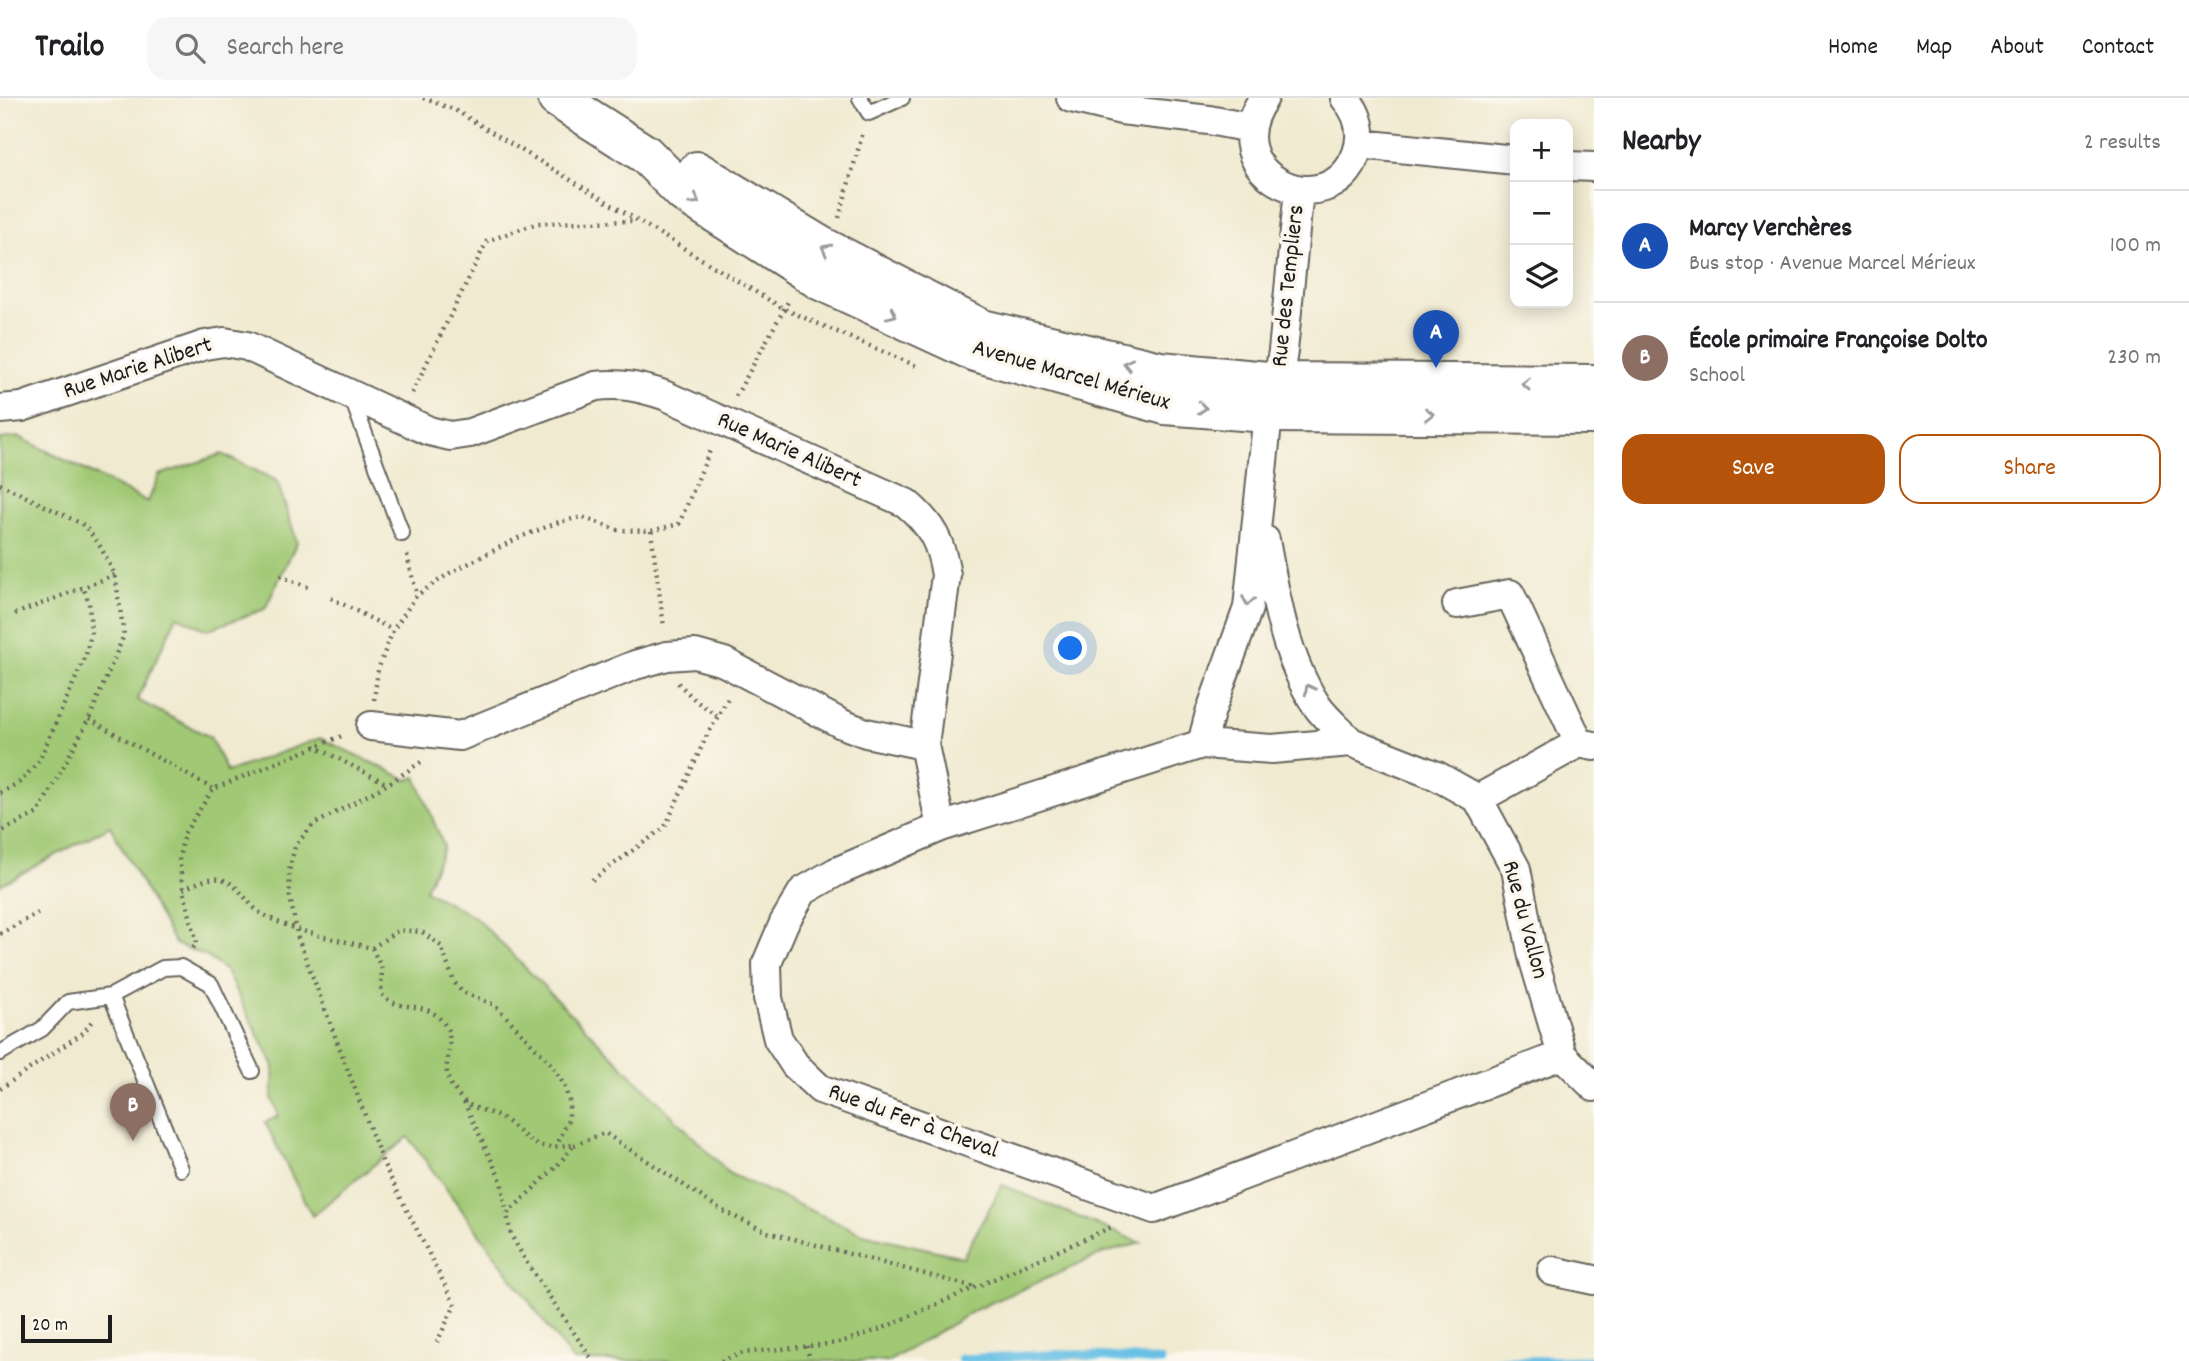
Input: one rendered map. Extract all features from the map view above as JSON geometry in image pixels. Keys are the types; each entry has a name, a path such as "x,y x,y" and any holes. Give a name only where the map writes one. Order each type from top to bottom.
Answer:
{"main road":[{"name":"Avenue Marcel Mérieux","path":"557,98 645,154 696,170 821,246 982,329 1273,398 1594,415"},
{"name":"Avenue Marcel Mérieux","path":"1273,398 1594,384"}],"street":[{"path":"1071,98 1121,110 1209,120 1250,128"},
{"path":"1264,98 1254,113 1250,128 1253,152 1263,171 1287,188 1306,191 1325,187 1341,177 1354,162 1360,144 1360,125 1353,107 1345,98"},
{"path":"1360,144 1510,159"},
{"path":"1573,166 1594,167"},
{"name":"Rue des Templiers","path":"1273,398 1299,190"},
{"name":"Rue Marie Alibert","path":"0,409 22,407 205,345 224,342 247,346 406,421 450,436 470,433 596,386 617,383 664,395 723,421 906,503 924,519 936,538 943,555 946,575 925,745 941,827"},
{"path":"1202,744 1210,713 1248,608 1273,398"},
{"path":"1260,509 1273,584 1295,663 1318,707 1351,742 1437,776 1478,799 1587,745 1510,594 1457,604"},
{"path":"371,726 460,736 635,665 667,656 695,654 724,662 842,724 866,733 925,745"},
{"name":"Rue du Fer à Cheval","path":"1154,1209 820,1090 795,1065 778,1039 768,998 767,963 784,923 803,891 836,872 941,827 1202,744 1272,749 1351,742"},
{"name":"Rue du Vallon","path":"1478,799 1516,869 1533,957 1562,1055 1594,1087"},
{"path":"1154,1209 1562,1055"},
{"path":"1552,1271 1594,1280"}],"lane":[{"path":"860,98 869,113 902,98"},
{"path":"350,394 402,534"},
{"path":"0,1053 41,1030 68,1002 111,996 163,968 181,967 211,984 252,1071"},
{"path":"111,996 181,1169"}],"path":[{"path":"406,421 409,400 487,241 538,223 638,221"},
{"path":"181,967 197,943 183,889 179,858 184,834 213,789 314,746 371,726 378,670 393,630 417,595 461,567 518,538 559,522 582,517 617,530 651,531 678,524 723,421"},
{"path":"0,484 84,525 99,544 115,575 124,635 89,719 38,813 0,832"},
{"path":"402,534 417,595"},
{"path":"15,614 115,575"},
{"path":"280,576 308,587"},
{"path":"0,793 20,782 39,761 86,654 91,632 89,603 83,587"},
{"path":"331,598 393,630"},
{"path":"592,880 665,827 707,735 742,672"},
{"path":"89,719 213,789"},
{"path":"437,1342 455,1305 383,1163 298,938 289,871 295,846 313,825 388,784 460,736"},
{"path":"314,746 388,784"},
{"path":"183,889 213,878 225,880 234,886 254,909 276,920 372,948 399,930 422,932 441,946 454,982 462,992 495,1005 551,1065 564,1085 569,1101 569,1118 557,1145"},
{"path":"0,934 38,913"},
{"path":"372,948 382,969 382,993 389,1002 400,1006 418,1005 432,1012 446,1027 450,1045 446,1059 448,1080 464,1102 501,1181 511,1235 593,1361"},
{"path":"464,1102 502,1118 540,1146 574,1145 605,1133 723,1211 767,1232 974,1288"},
{"path":"507,1214 558,1165 574,1145"},
{"path":"721,1361 743,1353 838,1343 881,1329 1154,1209"},
{"path":"807,1346 810,1361"}],"green space":[{"path":"19,437 148,502 159,475 222,454 277,481 297,542 265,609 207,630 177,616 137,700 210,737 227,772 320,738 408,780 416,777 444,847 425,890 475,917 730,1174 863,1234 963,1257 1002,1185 1141,1243 1104,1253 979,1308 889,1361 573,1361 408,1137 312,1216 265,1122 279,1116 272,1099 274,1066 225,970 206,956 175,944 110,826 0,885 0,439"}],"waterway":[{"path":"961,1359 1069,1354 1161,1361"},
{"path":"1497,1361 1594,1360"}],"place":[{"name":"Marcy Verchères","path":"1436,368"},
{"name":"École primaire Françoise Dolto","path":"133,1141"}]}
